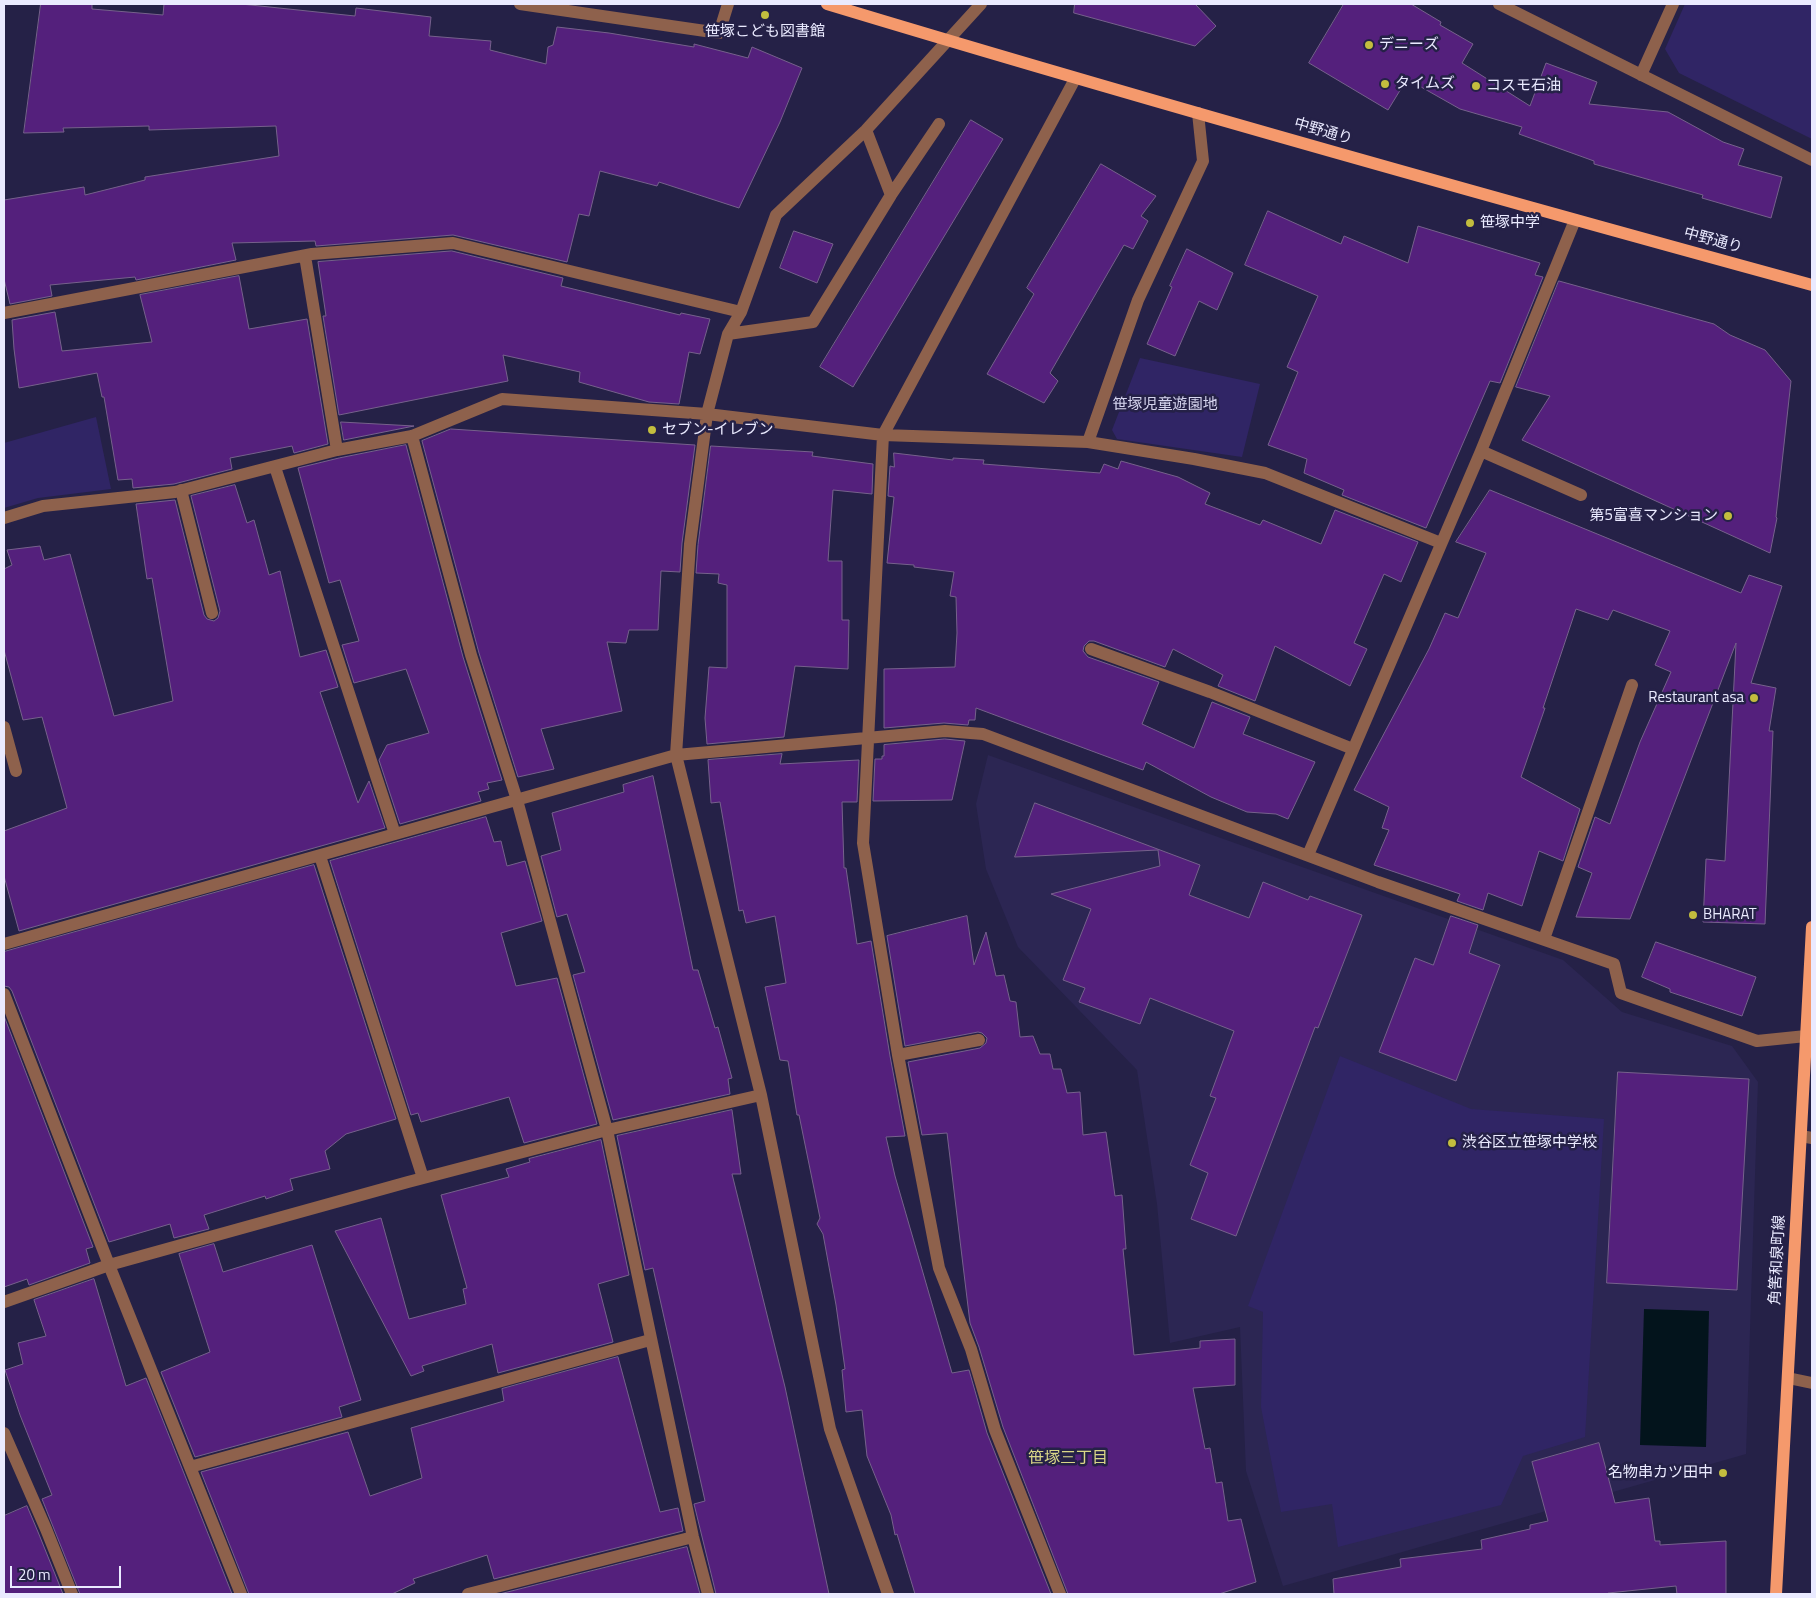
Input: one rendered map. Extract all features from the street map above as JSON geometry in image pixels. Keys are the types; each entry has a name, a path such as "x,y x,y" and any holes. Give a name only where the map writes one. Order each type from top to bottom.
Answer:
{"main road":[{"name":"中野通り","path":"827,4 1075,79 1812,285"},
{"name":"角筈和泉町線","path":"1776,1594 1788,1378 1807,1137 1806,1036 1812,927"}],"street":[{"path":"520,4 719,32 728,4"},
{"path":"888,1594 830,1429 760,1095 676,755 690,544 707,414 728,334 741,312 776,215 866,130 946,40 981,4"},
{"path":"1499,4 1812,160"},
{"path":"1641,75 1672,4"},
{"path":"1060,1594 996,1430 972,1349 939,1268 898,1055 864,843 883,435 1075,79"},
{"path":"1088,442 1138,300 1202,161 1198,113"},
{"path":"728,334 813,322 891,195 939,124"},
{"path":"866,130 891,195"},
{"path":"1308,856 1481,451 1575,220"},
{"path":"4,313 305,256 453,243 741,312"},
{"path":"305,256 337,450"},
{"path":"4,518 42,506 181,490 337,450 412,436 502,399 707,414 883,435 1088,442 1194,459 1265,473 1441,543"},
{"path":"412,436 471,655 517,800 607,1130 650,1340 693,1537 708,1594"},
{"path":"1481,451 1581,495"},
{"path":"275,467 394,834"},
{"path":"181,490 212,613"},
{"path":"1091,649 1210,692 1353,750"},
{"path":"1544,939 1632,685"},
{"path":"4,727 16,771"},
{"path":"4,944 676,755 945,731 983,734 1378,882 1614,964 1621,993 1757,1040 1806,1036"},
{"path":"320,856 423,1178"},
{"path":"4,994 109,1265 241,1594"},
{"path":"898,1055 978,1040"},
{"path":"4,1302 109,1265 423,1178 607,1130 760,1095"},
{"path":"190,1467 650,1340"},
{"path":"1788,1378 1812,1383"},
{"path":"4,1433 72,1594"},
{"path":"468,1594 693,1537"}],"shaded area":[{"name":"渋谷区立笹塚中学校","path":"988,755 1563,960 1622,1012 1732,1046 1758,1082 1746,1454 1283,1586 1246,1471 1240,1327 1170,1343 1157,1204 1137,1070 1018,947 986,869 976,804"}],"green space":[{"path":"1685,4 1812,4 1812,139 1679,73 1665,49"},
{"name":"笹塚児童遊園地","path":"1140,358 1260,384 1242,457 1117,439 1112,430"},
{"path":"96,417 111,489 38,498 4,508 4,443"},
{"path":"1340,1056 1471,1109 1604,1119 1585,1437 1523,1456 1501,1505 1338,1547 1332,1504 1281,1512 1261,1407 1263,1312 1248,1306"}],"water":[{"path":"1644,1309 1709,1311 1706,1447 1640,1445"}],"building":[{"path":"41,4 92,4 92,9 163,15 164,4 241,4 355,16 356,8 431,17 429,36 491,41 490,50 546,64 548,47 553,45 557,27 609,33 694,47 694,44 748,58 752,47 802,68 780,122 739,208 659,182 657,186 600,171 589,216 579,214 567,262 453,235 316,246 315,241 232,243 236,260 136,280 135,277 50,285 52,296 10,304 4,279 4,200 84,187 85,195 145,180 145,177 279,156 276,126 149,130 149,126 63,128 64,132 24,133"},
{"path":"1075,4 1195,4 1216,26 1195,46 1074,13"},
{"path":"1344,4 1411,4 1441,22 1440,25 1473,44 1462,63 1530,106 1546,63 1597,82 1589,104 1668,112 1723,142 1744,149 1738,165 1782,177 1771,218 1702,198 1703,195 1594,164 1594,161 1519,134 1522,127 1460,109 1407,79 1388,110 1309,63"},
{"path":"971,120 1003,139 853,387 820,367"},
{"path":"1101,164 1156,196 1141,216 1148,221 1133,249 1124,245 1050,373 1058,381 1044,403 987,374 1034,294 1027,288"},
{"path":"1268,211 1341,244 1344,236 1408,263 1418,226 1540,263 1535,275 1543,277 1500,383 1490,381 1426,528 1342,495 1344,490 1304,473 1307,459 1268,445 1298,372 1287,367 1318,296 1245,265"},
{"path":"794,231 833,244 817,283 780,268"},
{"path":"1187,249 1233,273 1217,310 1199,301 1175,356 1147,344"},
{"path":"452,251 563,278 561,286 680,315 681,313 710,319 700,354 689,352 679,404 649,402 579,382 580,372 503,355 508,381 339,415 323,316 326,316 318,262"},
{"path":"239,276 249,329 307,319 328,444 294,453 292,446 230,458 232,469 174,484 133,488 132,479 118,480 104,397 102,397 97,373 19,388 12,320 55,312 62,351 152,342 140,295"},
{"path":"1559,281 1714,324 1730,335 1765,350 1791,381 1777,518 1770,553 1522,440 1550,396 1516,387"},
{"path":"341,422 414,426 344,440"},
{"path":"451,429 695,445 680,572 661,571 658,630 629,630 626,643 607,642 622,711 541,729 554,769 518,777 479,653 422,441"},
{"path":"406,445 463,657 502,780 487,783 489,789 478,792 481,801 400,824 379,760 387,745 429,733 406,669 354,683 342,645 359,641 340,580 329,583 298,468"},
{"path":"711,446 813,452 812,456 873,464 872,494 833,490 828,561 842,561 842,620 849,620 848,669 795,666 784,737 707,744 705,718 709,667 727,668 727,585 718,583 719,574 696,573"},
{"path":"894,453 953,460 953,458 984,460 983,464 1100,473 1104,464 1118,469 1121,461 1178,477 1210,493 1205,504 1260,525 1263,520 1321,544 1335,510 1418,542 1401,582 1384,574 1354,643 1367,649 1350,686 1275,646 1255,701 1218,686 1223,675 1173,649 1165,667 1094,641 1089,641 1084,646 1083,651 1088,657 1159,682 1142,724 1194,748 1212,702 1250,717 1243,734 1315,762 1288,819 1276,814 1247,812 1211,797 1146,762 1143,770 976,708 975,720 969,720 968,725 944,723 884,728 884,669 955,667 957,633 956,597 950,596 954,572 914,567 914,565 887,563 894,497 888,496 890,466 894,467"},
{"path":"235,485 247,523 254,520 269,575 280,571 300,657 326,650 338,687 320,692 358,803 369,781 385,828 19,931 4,876 4,831 67,808 42,717 23,720 4,650 4,569 12,565 7,550 40,546 44,560 70,554 114,716 173,701 152,578 147,579 136,504 175,500 204,615 207,619 214,621 218,618 220,611 191,496"},
{"path":"1490,490 1741,593 1749,575 1782,586 1751,683 1776,688 1769,731 1773,731 1765,924 1703,922 1706,859 1725,861 1736,643 1630,919 1576,917 1592,873 1578,867 1595,817 1610,824 1640,742 1671,672 1655,665 1670,631 1613,610 1608,620 1576,609 1521,777 1580,809 1563,861 1539,851 1522,906 1488,893 1483,910 1457,901 1460,894 1374,865 1389,830 1382,828 1389,807 1354,790 1429,649 1445,613 1458,618 1486,553 1456,542"},
{"path":"945,739 965,741 952,800 873,801 875,759 882,759 882,756 884,756 884,745"},
{"path":"782,754 780,764 859,760 857,802 842,802 844,868 846,868 857,944 871,941 905,1136 886,1137 895,1176 952,1373 969,1370 987,1433 1051,1594 915,1594 897,1534 895,1535 891,1515 867,1456 862,1410 846,1412 842,1370 845,1369 823,1234 817,1224 820,1218 799,1115 797,1115 788,1061 780,1060 765,987 786,983 775,916 746,923 743,910 739,911 720,802 711,803 708,760"},
{"path":"653,776 693,970 698,970 715,1028 718,1027 732,1078 728,1079 730,1094 613,1120 573,975 585,972 567,914 557,917 541,856 561,850 552,813 624,792 623,785"},
{"path":"1035,803 1200,865 1189,895 1249,918 1263,882 1308,900 1310,896 1362,915 1318,1028 1315,1027 1236,1236 1191,1219 1208,1173 1190,1165 1216,1098 1210,1096 1234,1031 1150,998 1140,1024 1079,1002 1085,988 1063,980 1091,909 1051,894 1160,866 1158,850 1015,857"},
{"path":"486,817 494,842 501,841 507,866 525,861 542,921 501,933 516,986 557,978 597,1124 524,1143 509,1097 421,1122 418,1113 411,1115 330,861"},
{"path":"314,865 396,1119 346,1134 325,1151 330,1169 290,1179 293,1190 266,1199 265,1196 204,1215 209,1229 174,1238 170,1224 109,1242 12,991 9,987 4,986 4,952"},
{"path":"967,916 974,965 986,932 996,976 1004,975 1010,1001 1016,1002 1020,1037 1033,1036 1040,1054 1050,1054 1053,1069 1061,1069 1067,1093 1080,1092 1083,1135 1106,1132 1115,1196 1122,1195 1126,1249 1123,1249 1134,1355 1200,1348 1200,1341 1235,1339 1235,1385 1193,1388 1205,1449 1210,1448 1216,1483 1222,1482 1228,1521 1241,1519 1256,1582 1219,1594 1068,1594 1003,1427 970,1323 947,1133 922,1135 908,1062 980,1048 986,1043 987,1038 978,1032 905,1046 887,936"},
{"path":"1451,916 1478,925 1469,953 1500,965 1456,1081 1379,1052 1415,958 1433,965"},
{"path":"1656,942 1756,977 1742,1016 1670,992 1670,989 1642,977"},
{"path":"4,1016 93,1247 86,1249 90,1263 29,1285 27,1279 4,1287"},
{"path":"1618,1072 1749,1079 1737,1290 1607,1283"},
{"path":"732,1110 741,1174 732,1174 785,1387 829,1594 716,1594 694,1504 705,1501 653,1268 645,1270 617,1136"},
{"path":"601,1140 629,1275 598,1284 613,1342 498,1373 492,1344 422,1366 424,1371 411,1376 335,1231 381,1218 409,1319 466,1304 463,1289 467,1288 441,1195 509,1177 506,1169 530,1162 529,1159"},
{"path":"214,1244 223,1272 312,1245 361,1400 339,1407 342,1417 195,1457 161,1372 210,1352 179,1254"},
{"path":"94,1279 126,1386 146,1378 232,1594 80,1594 42,1499 52,1495 20,1415 5,1370 23,1364 18,1343 46,1336 34,1300"},
{"path":"618,1357 660,1512 678,1508 683,1531 494,1579 487,1555 413,1579 415,1583 392,1594 249,1594 201,1472 348,1432 370,1496 422,1478 411,1428 504,1401 502,1389"},
{"path":"1599,1443 1615,1503 1649,1498 1655,1541 1660,1541 1660,1545 1726,1541 1726,1594 1677,1594 1676,1586 1608,1594 1334,1594 1333,1579 1401,1567 1400,1559 1482,1549 1481,1540 1530,1529 1530,1525 1548,1521 1532,1462"},
{"path":"27,1506 63,1594 4,1594 4,1516"},
{"path":"687,1547 700,1594 500,1594"}],"place":[{"name":"笹塚こども図書館","path":"765,15"},
{"name":"デニーズ","path":"1369,45"},
{"name":"タイムズ","path":"1385,84"},
{"name":"コスモ石油","path":"1476,86"},
{"name":"笹塚中学","path":"1470,223"},
{"name":"セブン-イレブン","path":"652,430"},
{"name":"第5富喜マンション","path":"1728,516"},
{"name":"Restaurant asa","path":"1754,698"},
{"name":"BHARAT","path":"1693,915"},
{"name":"渋谷区立笹塚中学校","path":"1452,1143"},
{"name":"名物串カツ田中","path":"1723,1473"}],"district":[{"name":"笹塚三丁目","path":"1068,1459"}]}
